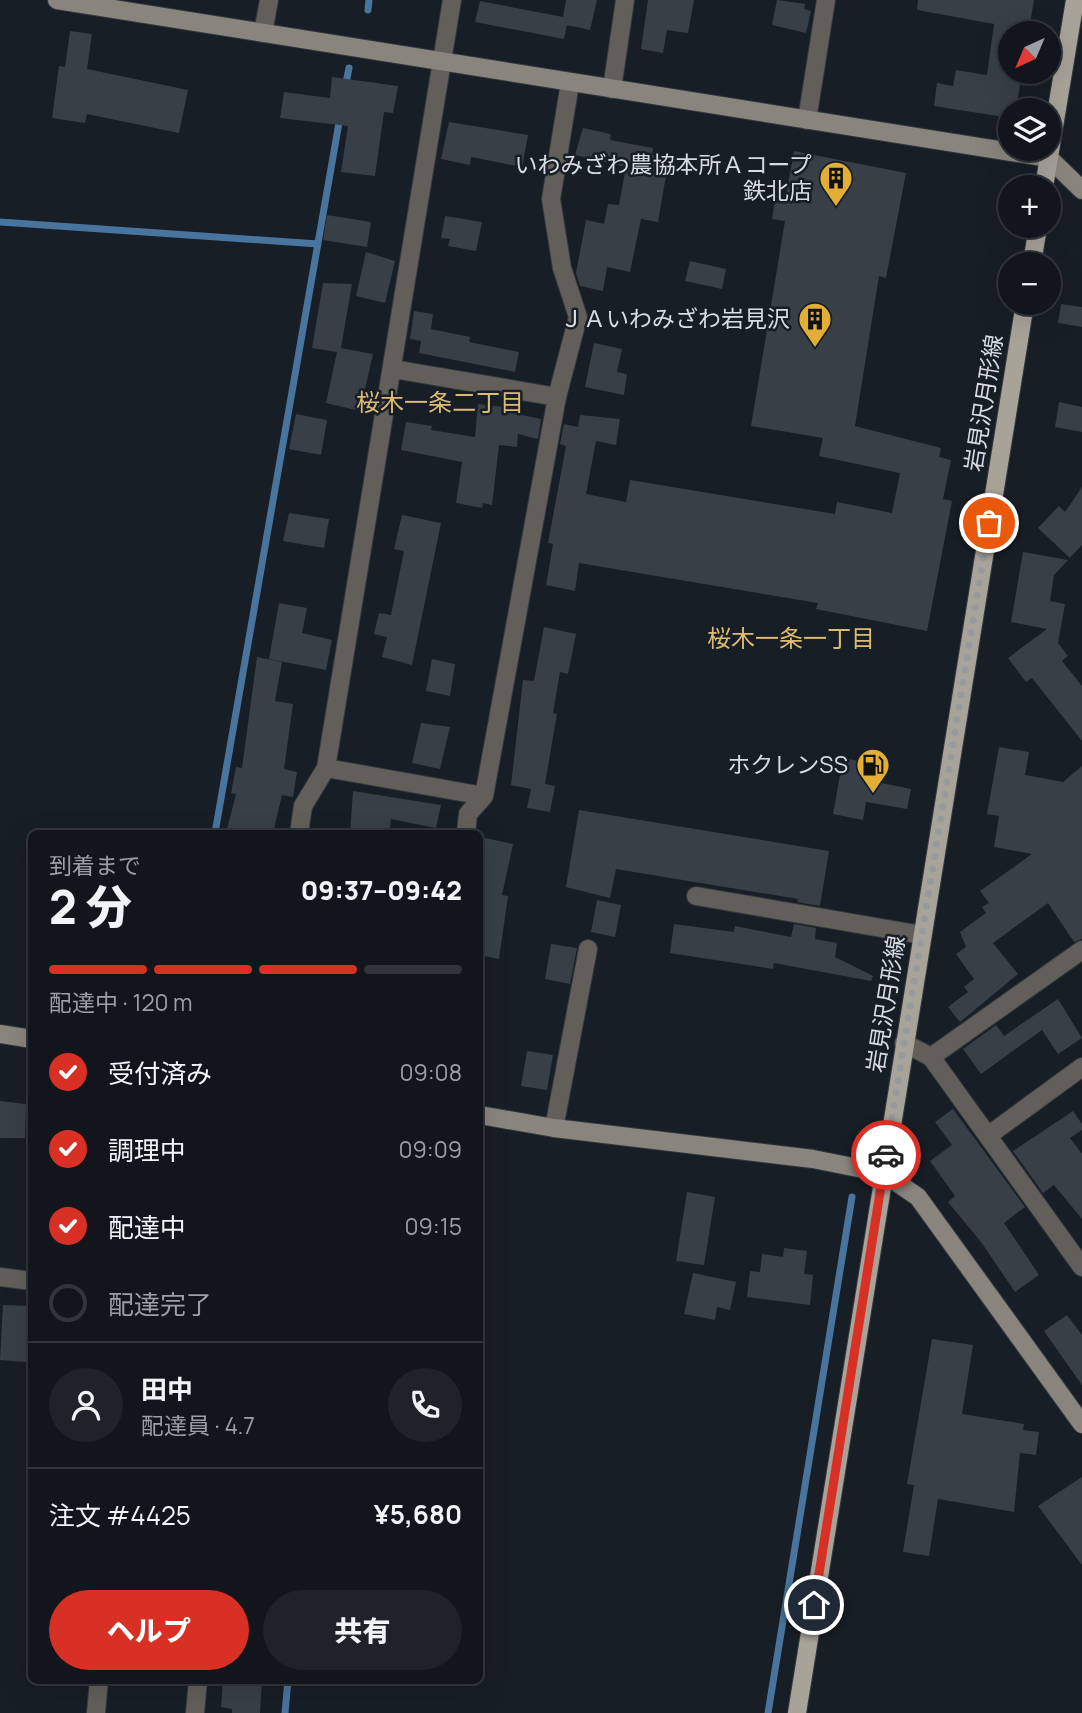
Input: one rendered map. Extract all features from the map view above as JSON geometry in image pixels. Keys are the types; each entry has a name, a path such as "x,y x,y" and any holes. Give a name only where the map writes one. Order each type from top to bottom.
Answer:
{"main road":[{"path":"1060,98 1077,5"},
{"name":"岩見沢月形線","path":"797,1713 1023,315"}],"street":[{"path":"57,0 102,4 263,33 998,150"},
{"path":"263,33 269,0"},
{"path":"299,830 303,806 326,768 452,0"},
{"path":"612,89 625,0"},
{"path":"807,120 826,0"},
{"path":"466,830 468,814 484,796 557,397 578,317 562,268 551,199 570,82"},
{"path":"1052,161 1082,190"},
{"path":"393,369 557,397"},
{"path":"326,768 484,796"},
{"path":"696,897 922,935"},
{"path":"554,1128 588,949"},
{"path":"931,1057 1082,950"},
{"path":"0,1034 28,1038"},
{"path":"904,1043 931,1057 1082,1266"},
{"path":"989,1135 1082,1067"},
{"path":"483,1116 554,1128 813,1159 883,1173 918,1198 1082,1424"},
{"path":"0,1277 28,1280"},
{"path":"96,1713 99,1684"},
{"path":"195,1713 198,1684"}],"building":[{"path":"566,0 597,0 590,30 567,25 564,39 475,22 480,1 563,17"},
{"path":"648,0 694,0 688,33 667,30 663,53 641,49"},
{"path":"777,0 805,4 804,9 811,11 806,33 772,25"},
{"path":"918,0 1034,0 1030,21 998,21 998,84 1020,84 1018,98 998,98 998,116 934,106 937,83 953,86 956,70 987,75 994,24 917,10"},
{"path":"70,31 92,34 87,69 188,90 179,133 87,114 85,123 52,118 59,66 65,67"},
{"path":"332,77 398,86 393,113 384,112 375,176 341,172 348,126 280,118 284,92 330,98"},
{"path":"449,122 528,135 522,167 471,157 470,165 441,159"},
{"path":"583,128 611,134 610,140 653,148 652,155 669,158 658,222 641,219 630,272 607,267 603,291 580,286 576,273 586,220 604,224 608,204 619,205 626,167 575,155"},
{"path":"794,151 906,173 886,278 879,276 855,426 941,448 939,457 951,460 943,499 952,501 927,631 816,609 818,603 579,563 575,591 546,585 553,544 548,543 566,446 560,444 564,424 578,427 580,415 620,419 616,445 596,441 586,494 626,502 630,480 835,514 837,502 892,513 900,473 819,456 823,438 751,426 785,221 772,219 776,195 786,197"},
{"path":"327,215 371,222 367,247 323,240"},
{"path":"445,216 482,222 476,251 448,246 450,239 441,238"},
{"path":"366,252 395,261 385,303 356,296"},
{"path":"690,261 726,269 722,289 685,281"},
{"path":"323,283 352,284 341,348 373,354 360,411 326,403 337,352 312,348"},
{"path":"1061,304 1082,307 1082,327 1058,323"},
{"path":"414,311 433,314 431,329 470,337 469,342 519,352 515,372 419,353 421,341 410,339"},
{"path":"594,343 622,349 617,372 627,374 624,395 585,387"},
{"path":"1059,402 1082,407 1082,432 1055,427"},
{"path":"478,404 513,408 512,413 541,419 538,439 518,434 517,447 499,445 492,505 483,503 482,508 456,503 462,462 401,450 406,422 432,426 431,430 475,437"},
{"path":"296,414 327,420 321,455 289,449"},
{"path":"1082,487 1082,545 1070,558 1038,528 1059,506 1065,512"},
{"path":"289,513 329,519 324,548 283,541"},
{"path":"402,515 441,523 412,665 382,657 387,637 374,634 379,613 391,615 404,551 394,549"},
{"path":"1023,552 1068,560 1054,575 1050,601 1065,604 1058,643 1068,656 1062,661 1082,686 1082,741 1032,678 1026,682 1008,658 1047,629 1011,622"},
{"path":"279,603 307,608 302,633 332,640 326,670 269,659"},
{"path":"544,627 576,634 568,674 560,672 553,713 557,714 545,784 555,786 550,812 527,808 531,789 511,785 523,680 534,681"},
{"path":"257,657 282,662 275,701 293,704 284,769 297,772 293,797 282,795 274,830 227,830 236,794 231,793 236,767 242,768"},
{"path":"432,659 455,664 450,696 426,691"},
{"path":"421,723 450,727 440,769 412,763"},
{"path":"999,747 1029,752 1025,775 1063,782 1082,766 1082,939 1074,942 1048,903 993,943 1018,974 960,1022 948,1007 968,992 964,987 974,979 956,954 966,947 960,932 986,913 982,907 989,903 980,891 1032,854 994,847 999,816 987,814"},
{"name":"ホクレンSS","path":"843,758 870,763 867,780 911,789 907,809 866,802 863,820 833,814"},
{"path":"353,791 441,805 436,828 391,819 389,830 350,830"},
{"path":"579,810 829,851 820,906 797,902 798,899 616,869 610,898 566,887"},
{"path":"483,838 513,844 502,895 508,896 499,959 483,956"},
{"path":"597,900 621,905 615,937 591,932"},
{"path":"674,924 734,932 735,926 791,937 794,924 816,928 815,939 837,943 835,957 873,976 871,981 774,963 773,969 670,953"},
{"path":"551,944 577,948 570,984 545,979"},
{"path":"1058,999 1082,1038 1058,1054 1042,1030 981,1074 963,1049 996,1025 1004,1036"},
{"path":"527,1051 553,1055 547,1090 521,1086"},
{"path":"0,1101 26,1104 25,1138 0,1138"},
{"path":"953,1109 1025,1207 1004,1223 1039,1275 1015,1292 981,1242 948,1202 955,1196 930,1161 952,1145 935,1122"},
{"path":"1073,1111 1082,1124 1082,1130 1070,1138 1082,1154 1082,1219 1054,1185 1043,1193 1013,1151"},
{"path":"687,1192 715,1197 704,1265 676,1261"},
{"path":"784,1248 807,1251 804,1274 813,1275 810,1305 747,1297 750,1271 760,1272 762,1254 783,1257"},
{"path":"693,1273 736,1282 730,1310 717,1307 715,1320 684,1314"},
{"path":"3,1305 28,1306 26,1362 0,1360"},
{"path":"1067,1315 1082,1335 1082,1385 1044,1331"},
{"path":"932,1339 973,1345 962,1414 1024,1424 1023,1430 1039,1432 1036,1455 1020,1453 1014,1512 938,1499 929,1556 903,1552 914,1485 907,1484"},
{"path":"1082,1477 1082,1565 1038,1506"},
{"path":"223,1684 262,1684 260,1713 232,1713 232,1709 221,1707"}],"waterway":[{"path":"368,10 369,0"},
{"path":"345,88 349,68"},
{"path":"216,830 340,117"},
{"path":"0,222 318,244"},
{"path":"768,1713 852,1197"},
{"path":"285,1713 288,1684"}],"way so far":[{"path":"886,1155 989,523"}],"place":[{"name":"いわみざわ農協本所Ａコープ 鉄北店","path":"836,208"},
{"name":"ＪＡいわみざわ岩見沢","path":"815,349"},
{"name":"ホクレンSS","path":"873,795"}],"district":[{"name":"桜木一条二丁目","path":"440,403"},
{"name":"桜木一条一丁目","path":"791,639"}],"route":[{"path":"814,1605 886,1155"}]}
